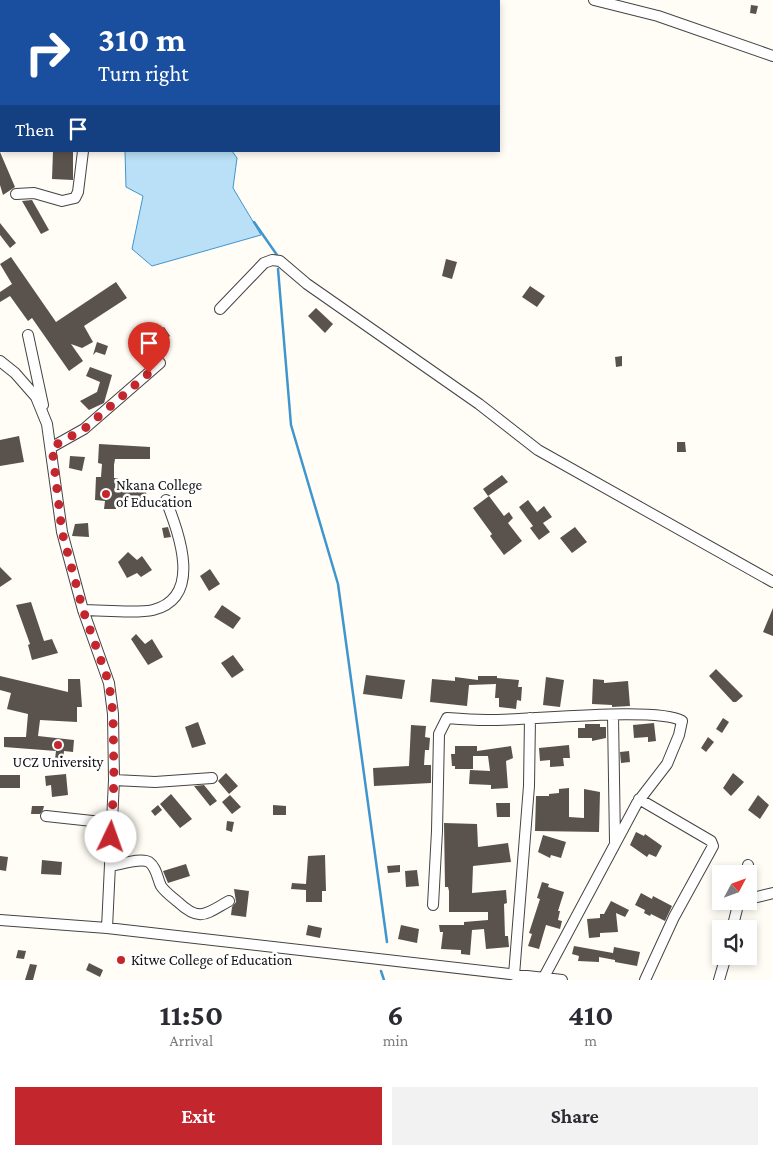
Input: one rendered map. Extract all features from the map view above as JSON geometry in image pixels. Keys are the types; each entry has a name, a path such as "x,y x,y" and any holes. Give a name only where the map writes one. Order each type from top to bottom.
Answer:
{"street":[{"path":"594,0 658,16 773,56"},
{"path":"16,194 34,193 62,201 74,198 78,192 83,152"},
{"path":"220,309 264,263 272,260 280,261 308,284 479,404 538,450 622,500 773,582"},
{"path":"28,335 52,447 62,532 83,610 109,683 113,714 114,780 106,928"},
{"path":"0,361 15,373 36,397 47,424"},
{"path":"52,447 84,429 160,363"},
{"path":"83,610 150,610 168,602 176,594 184,573 184,566 180,536 166,500"},
{"path":"613,716 615,845"},
{"path":"433,905 438,830 439,734 443,722 448,718 485,720 613,716 676,717 682,721 679,735 667,764 640,799 544,977"},
{"path":"514,975 529,786 530,718"},
{"path":"114,780 155,782 212,778"},
{"path":"640,799 711,841 713,846 674,917 646,980"},
{"path":"46,816 111,823"},
{"path":"110,866 142,860 148,862 156,871 165,891 182,906 197,915 209,913 229,902"},
{"path":"758,897 773,893"},
{"path":"0,920 106,928 562,980"},
{"path":"719,980 723,965"}],"water":[{"path":"125,152 233,152 237,158 233,188 261,235 152,266 132,249 143,196 126,187"}],"building":[{"path":"751,5 758,6 756,14 750,13"},
{"path":"0,152 15,187 3,195 0,185"},
{"path":"53,152 73,152 73,180 52,179"},
{"path":"32,200 49,230 41,234 22,201"},
{"path":"0,223 16,243 10,248 0,235"},
{"path":"11,257 56,322 116,282 127,298 84,326 93,342 82,348 71,344 83,361 69,371 32,318 28,321 10,296 0,302 0,292 12,284 0,264"},
{"path":"446,259 457,262 452,279 442,276"},
{"path":"530,286 545,296 537,307 522,297"},
{"path":"316,308 333,324 325,333 308,316"},
{"path":"164,327 170,336 162,342 169,348 161,356 154,352 144,357 136,342 144,337 145,339"},
{"path":"97,342 108,346 105,355 96,352 93,355"},
{"path":"622,356 622,366 616,367 615,357"},
{"path":"90,367 112,375 104,403 89,410 80,401 97,392 100,382 86,376"},
{"path":"19,436 24,462 0,466 0,440"},
{"path":"677,442 685,442 686,452 677,452"},
{"path":"99,444 150,447 150,459 115,459 114,465 114,478 118,478 117,489 146,491 147,501 117,502 116,509 104,509 105,501 95,500 96,477 101,477 102,464 98,463"},
{"path":"70,456 85,457 82,471 69,468"},
{"path":"502,475 508,482 488,496 483,489"},
{"path":"489,496 504,516 509,512 513,518 508,523 522,541 504,555 490,536 492,534 473,508"},
{"path":"528,500 537,512 544,506 552,517 543,523 550,532 539,540 530,528 533,526 519,507"},
{"path":"88,523 89,537 72,536 75,524"},
{"path":"168,527 171,537 164,538 162,528"},
{"path":"575,527 587,542 572,553 560,538"},
{"path":"128,552 137,560 142,556 152,570 141,577 137,573 127,578 118,562"},
{"path":"0,567 12,579 0,587"},
{"path":"210,569 220,584 209,591 200,576"},
{"path":"31,602 44,641 52,639 58,653 32,660 28,645 30,644 16,605"},
{"path":"222,605 241,618 233,629 214,617"},
{"path":"773,608 773,636 763,632"},
{"path":"136,634 145,644 152,639 163,657 148,665 131,639"},
{"path":"233,655 244,670 232,678 221,663"},
{"path":"716,669 743,696 736,702 733,702 709,676"},
{"path":"366,675 405,680 402,699 363,694"},
{"path":"0,676 68,692 68,679 80,679 82,707 77,707 77,722 40,720 38,736 74,740 73,752 64,751 63,760 55,759 56,751 4,747 4,737 26,737 28,714 7,709 11,693 0,690"},
{"path":"478,676 497,676 497,678 519,680 518,687 522,687 521,701 517,700 516,709 499,707 499,698 495,698 496,684 469,685 467,706 430,702 432,679 455,681 455,677 478,680"},
{"path":"546,677 564,680 560,707 543,705"},
{"path":"593,679 604,680 604,683 628,681 630,706 612,707 612,705 592,704"},
{"path":"723,718 729,722 722,733 716,729"},
{"path":"198,722 206,744 192,748 185,727"},
{"path":"654,723 656,741 648,742 648,737 634,738 633,725"},
{"path":"585,724 600,724 600,727 606,727 606,738 592,741 592,738 578,738 578,728 585,728"},
{"path":"411,725 426,726 425,737 430,738 429,750 425,750 424,765 431,765 431,783 374,786 373,768 409,766"},
{"path":"708,737 714,742 706,752 701,748"},
{"path":"569,745 570,758 563,758 564,766 550,767 550,760 540,761 539,748"},
{"path":"455,746 477,746 477,751 511,746 513,758 506,761 508,788 491,789 491,785 469,784 470,770 490,771 488,756 473,756 473,769 455,769 455,766 452,766 451,754 455,754"},
{"path":"629,751 630,762 621,763 620,752"},
{"path":"226,773 238,786 229,794 218,781"},
{"path":"733,773 744,782 731,796 723,788"},
{"path":"66,774 68,795 52,797 51,785 46,786 45,776"},
{"path":"0,775 20,775 20,788 0,788"},
{"path":"204,785 217,801 210,806 194,786"},
{"path":"569,788 569,817 584,818 584,789 600,792 599,832 535,831 536,796 549,796 549,794 559,793 559,789"},
{"path":"171,794 192,819 180,828 160,804"},
{"path":"230,795 241,807 232,814 222,802"},
{"path":"758,795 769,805 760,819 748,810"},
{"path":"496,803 510,803 510,817 497,817"},
{"path":"158,805 162,810 155,816 151,811"},
{"path":"273,805 286,806 286,815 273,815"},
{"path":"32,806 44,806 40,814 31,814"},
{"path":"227,821 234,822 232,832 226,830"},
{"path":"444,823 477,824 478,847 508,843 511,862 473,866 472,893 506,890 507,903 504,904 505,936 508,936 509,947 486,949 484,929 472,930 470,955 461,954 461,950 441,949 443,932 440,932 439,925 464,925 464,922 488,920 488,912 449,912 449,891 448,887 445,887"},
{"path":"636,832 644,836 645,834 662,846 656,857 649,854 647,857 630,845"},
{"path":"543,835 566,842 561,858 551,855 550,858 538,852"},
{"path":"325,855 326,891 322,891 322,902 306,902 306,890 291,889 292,883 306,884 308,856"},
{"path":"0,856 8,857 6,871 0,870"},
{"path":"42,860 62,862 61,875 41,874"},
{"path":"186,864 190,876 168,883 163,871"},
{"path":"400,865 400,872 388,873 387,866"},
{"path":"417,870 419,886 406,887 405,871"},
{"path":"542,882 549,884 548,887 564,892 558,911 560,911 558,920 562,921 560,929 546,925 539,949 528,946 532,934 529,933 540,899 537,898"},
{"path":"234,889 249,891 246,917 231,915 232,907 236,902"},
{"path":"641,893 652,899 653,896 672,906 665,921 651,914 650,916 644,913 645,910 635,905"},
{"path":"611,901 629,910 625,917 616,913 618,932 600,933 600,937 589,938 587,919 600,918 600,914 604,914"},
{"path":"308,925 322,928 320,938 306,935"},
{"path":"401,925 419,929 417,943 398,939"},
{"path":"574,946 613,953 614,947 640,952 637,966 599,957 599,962 578,961 579,956 572,954"},
{"path":"18,950 26,951 24,959 16,958"},
{"path":"89,963 103,970 100,977 86,970"},
{"path":"30,964 37,965 33,980 25,980"}],"waterway":[{"path":"254,222 277,255"},
{"path":"278,269 291,425 338,584 387,942"},
{"path":"381,971 384,980"}],"place":[{"name":"Nkana College of Education","path":"106,494"},
{"name":"UCZ University","path":"58,745"},
{"name":"Kitwe College of Education","path":"121,960"}],"route":[{"path":"111,837 114,780 113,714 109,683 83,610 62,532 52,447 84,429 127,394 149,373"}]}
